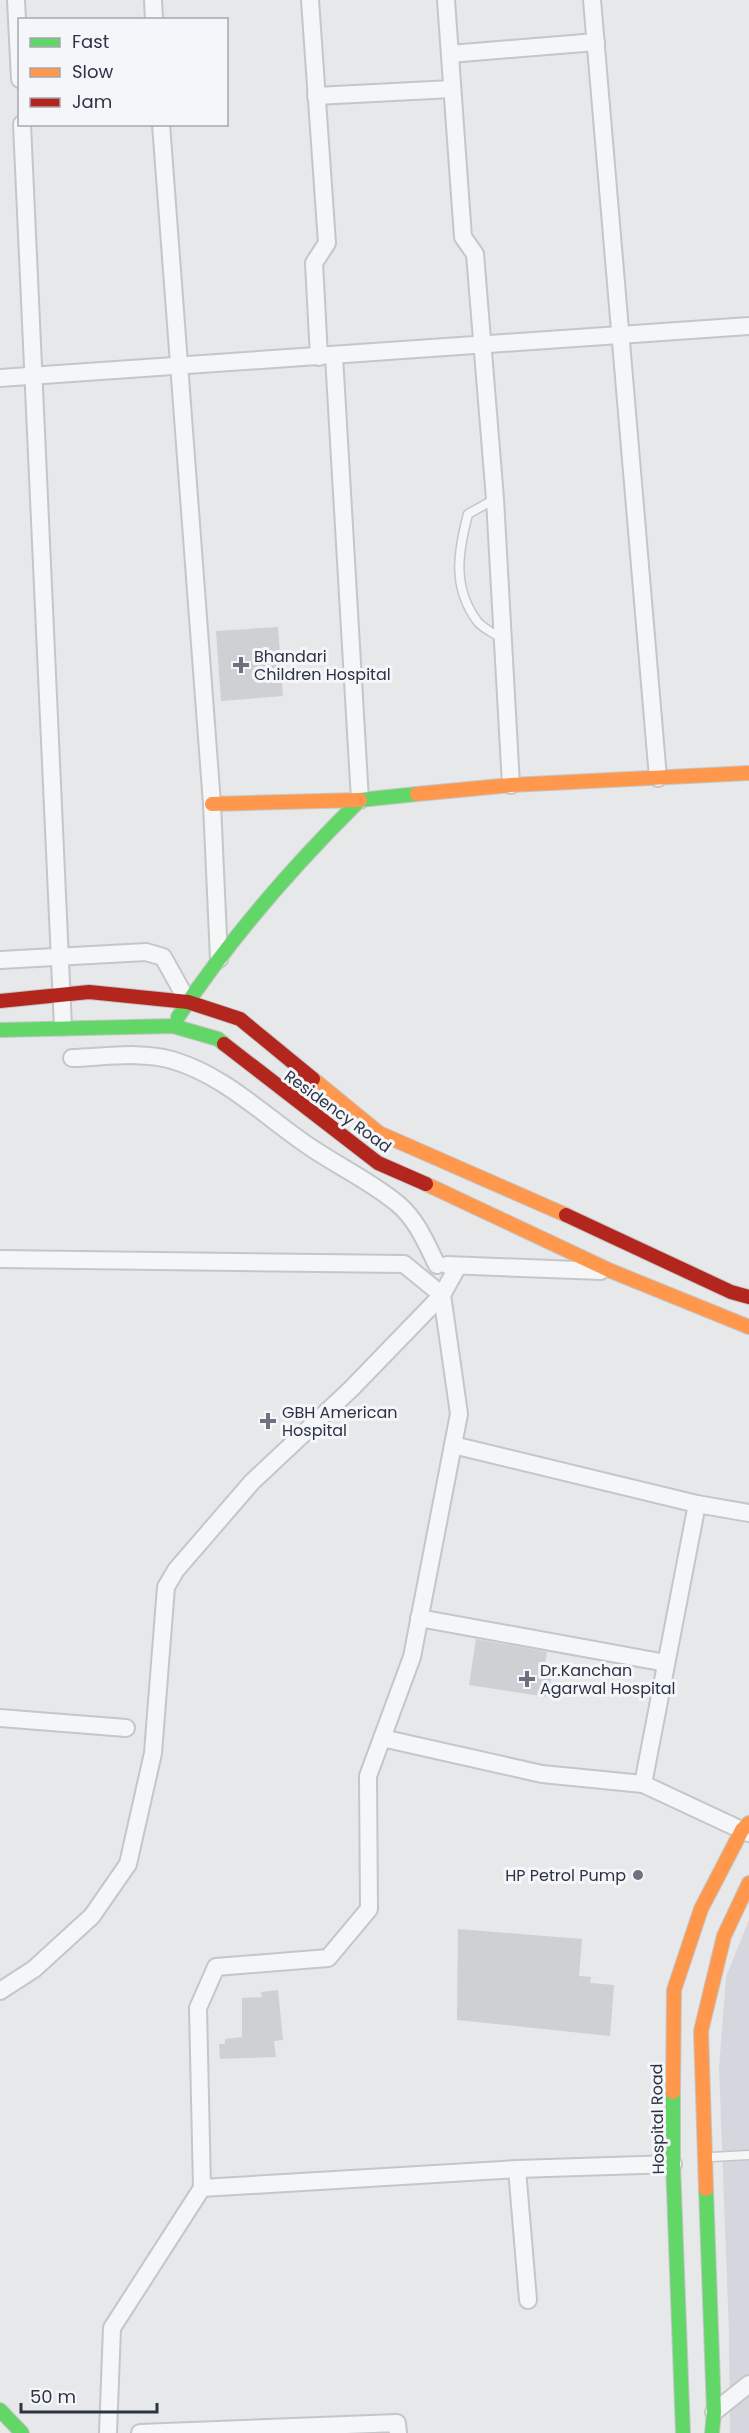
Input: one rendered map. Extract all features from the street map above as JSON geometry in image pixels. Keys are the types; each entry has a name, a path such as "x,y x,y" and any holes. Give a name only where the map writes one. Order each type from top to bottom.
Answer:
{"main road":[{"path":"212,804 360,800 511,785 749,773"},
{"path":"173,1026 219,959 289,874 360,800"},
{"path":"0,1001 89,992 188,1002 240,1019 379,1133 622,1259 749,1297"},
{"name":"Residency Road","path":"0,1030 173,1026 218,1040 378,1163 511,1222 622,1259 749,1327"},
{"name":"Hospital Road","path":"683,2433 673,2164 674,1990 700,1909 747,1829"},
{"path":"712,2433 714,2412 701,2031 724,1936 749,1883"},
{"path":"0,2410 22,2433"}],"street":[{"path":"16,0 18,40"},
{"path":"153,0 154,18"},
{"path":"310,0 327,243 314,263 327,357 360,800"},
{"path":"446,0 463,237 475,254 483,346 504,639 511,785"},
{"path":"592,0 658,778"},
{"path":"450,54 596,42"},
{"path":"316,96 452,89"},
{"path":"22,126 63,1027"},
{"path":"161,126 212,804 219,959"},
{"path":"0,378 179,368 749,327"},
{"path":"0,960 146,952 163,957 188,1002"},
{"path":"72,1058 139,1056 170,1059 205,1072 234,1089 308,1146 398,1204 416,1223 437,1265"},
{"path":"0,1259 458,1266 622,1259"},
{"path":"108,2433 112,2328 202,2188 198,2008 216,1967 328,1958 369,1909 368,1776 412,1657 459,1414 442,1295 404,1264"},
{"path":"0,1991 34,1970 92,1916 128,1864 153,1753 166,1587 176,1570 252,1482 351,1389 442,1295 458,1266"},
{"path":"453,1446 697,1504 749,1513"},
{"path":"643,1784 697,1504"},
{"path":"419,1618 666,1663"},
{"path":"0,1719 126,1728"},
{"path":"382,1738 542,1774 643,1784 747,1829"},
{"path":"202,2188 517,2169 673,2164"},
{"path":"517,2169 528,2300"},
{"path":"714,2412 749,2384"},
{"path":"140,2433 397,2423 398,2433"}],"lane":[{"path":"495,499 468,514 458,553 461,589 477,622 504,639"},
{"path":"705,2157 749,2155"}],"shaded area":[{"path":"749,1920 749,2433 730,2433 729,2332 719,2068 726,1977"}],"building":[{"path":"278,627 283,696 221,701 216,631"},
{"path":"476,1639 547,1652 543,1678 551,1679 548,1697 469,1685"},
{"path":"458,1929 582,1939 579,1976 591,1977 590,1983 614,1985 610,2036 457,2020"},
{"path":"278,1990 283,2040 274,2041 276,2057 220,2059 219,2044 225,2044 225,2039 242,2037 242,1998 262,1997 261,1992"}],"traffic: fast":[{"path":"178,1017 219,959 263,904 360,800 417,794"},
{"path":"0,1030 173,1026 218,1039 224,1044"},
{"path":"673,2092 673,2164 683,2433"},
{"path":"706,2189 714,2412 712,2433"},
{"path":"0,2410 22,2433"}],"traffic: slow":[{"path":"417,794 511,785 749,773"},
{"path":"212,804 360,800"},
{"path":"313,1079 379,1133 566,1215"},
{"path":"426,1184 611,1271 749,1327"},
{"path":"673,2092 674,1990 701,1909 742,1830 749,1823"},
{"path":"706,2189 701,2031 724,1936 749,1883"}],"traffic: jam":[{"path":"0,1001 89,992 188,1002 240,1019 313,1079"},
{"path":"224,1044 378,1163 426,1184"},
{"path":"566,1215 731,1292 749,1297"}],"place":[{"name":"Bhandari Children Hospital","path":"241,665"},
{"name":"GBH American Hospital","path":"268,1421"},
{"name":"Dr.Kanchan Agarwal Hospital","path":"527,1679"},
{"name":"HP Petrol Pump","path":"638,1875"}]}
